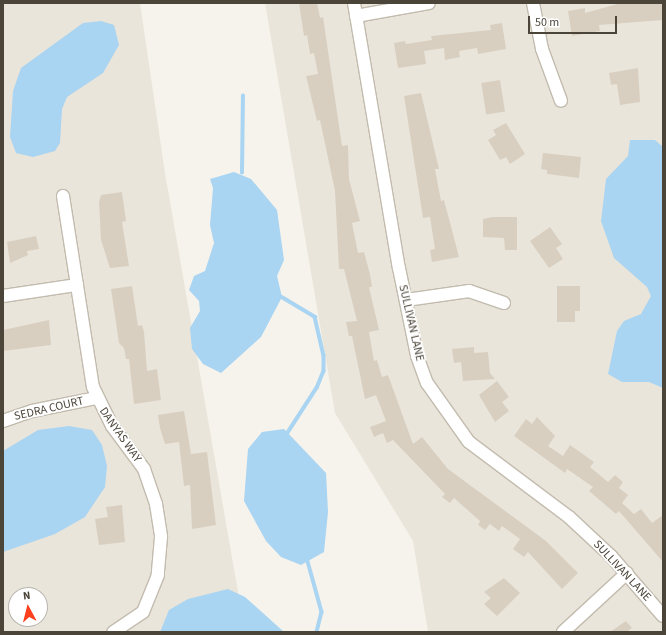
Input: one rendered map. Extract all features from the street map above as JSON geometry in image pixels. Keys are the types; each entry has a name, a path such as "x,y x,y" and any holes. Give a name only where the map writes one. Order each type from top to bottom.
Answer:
{"street":[{"name":"SULLIVAN LANE","path":"354,3 406,300 417,356 427,383 458,429 486,455 569,517 627,573 663,616"},
{"path":"356,16 429,3"},
{"path":"533,3 542,49 561,101"},
{"name":"DANYAS WAY","path":"63,196 76,285 96,398 112,426 144,469 161,537 158,575 142,612 113,632"},
{"path":"3,296 76,285"},
{"path":"406,300 469,291 504,302"},
{"name":"SEDRA COURT","path":"3,421 32,411 96,398"},
{"path":"563,632 627,573"}],"shaded area":[{"path":"3,3 140,3 165,173 245,632 3,632"},
{"path":"265,3 663,3 663,632 428,632 413,541 335,413"}],"water":[{"path":"101,21 114,25 119,45 103,73 67,97 62,109 60,143 55,151 33,157 16,153 10,137 13,91 21,68 83,23"},
{"path":"630,140 655,140 663,147 663,388 649,382 622,382 608,374 617,331 624,321 641,314 651,296 647,287 614,258 601,221 606,179 628,156"},
{"path":"234,172 251,179 277,210 284,260 277,276 282,297 261,337 221,373 203,364 192,349 190,328 200,311 199,301 189,290 194,276 205,271 214,243 210,225 213,188 210,179"},
{"path":"69,426 92,430 102,445 107,466 105,487 85,517 55,534 3,552 3,451 38,430"},
{"path":"284,429 326,473 328,512 324,552 301,565 281,557 266,541 244,501 248,449 262,432"},
{"path":"228,589 245,597 284,632 160,632 169,610 188,599"}],"building":[{"path":"299,3 317,3 320,18 323,17 342,146 348,145 349,179 360,221 352,223 358,253 364,252 370,274 372,287 369,287 379,330 369,332 374,361 377,360 382,377 388,375 413,444 422,437 448,469 546,541 578,573 562,589 528,552 524,557 513,549 520,539 502,526 499,531 490,524 485,530 478,525 480,521 454,498 450,503 442,497 445,494 393,440 387,443 383,433 374,437 370,427 386,421 376,395 365,399 352,336 349,336 346,322 357,321 344,269 339,269 335,191 320,120 317,121 306,76 318,74 314,53 310,54 307,35 304,36"},
{"path":"621,3 663,3 663,20 599,25 600,31 572,36 568,11 585,8 585,13"},
{"path":"502,23 506,49 478,54 477,48 459,51 460,57 445,60 444,48 424,51 426,64 398,68 394,43 405,41 406,44 432,40 431,36 491,30 490,25"},
{"path":"638,68 640,102 620,105 617,84 611,85 609,73"},
{"path":"500,80 505,112 486,115 481,83"},
{"path":"421,93 439,169 435,169 441,201 444,200 459,257 432,262 430,250 435,249 430,217 423,218 404,96"},
{"path":"506,123 525,154 510,164 506,157 500,160 488,140 496,135 493,130"},
{"path":"543,153 581,157 579,178 547,174 547,170 541,169"},
{"path":"122,192 126,221 122,222 129,266 110,268 101,240 99,202 101,195"},
{"path":"492,217 517,217 517,250 505,250 504,238 483,237 483,219"},
{"path":"550,227 562,244 556,248 563,259 549,268 530,241"},
{"path":"36,236 39,249 27,251 28,255 10,263 7,242"},
{"path":"132,286 138,326 142,325 144,332 147,371 157,369 161,400 134,404 129,359 126,359 124,348 119,343 111,289"},
{"path":"557,286 580,286 580,311 575,311 575,322 557,322"},
{"path":"49,320 51,345 3,351 3,330"},
{"path":"474,347 474,353 488,352 490,373 495,379 463,381 461,362 454,363 452,349"},
{"path":"497,381 509,397 502,402 509,411 495,422 479,395"},
{"path":"184,411 191,454 207,452 216,525 192,529 190,485 184,486 179,442 165,444 160,428 158,415"},
{"path":"537,417 555,436 548,446 563,456 570,445 594,462 590,467 608,482 615,475 623,482 619,488 628,495 622,503 634,514 641,509 652,523 663,515 663,562 619,511 616,514 589,491 593,487 567,469 565,473 514,436 526,419 532,424"},
{"path":"122,505 125,542 99,545 95,519 108,517 106,507"},
{"path":"504,578 520,593 497,616 484,604 491,598 484,592"},
{"path":"626,621 632,628 626,632 610,632"}],"waterway":[{"path":"242,173 243,96"},
{"path":"282,297 315,317 324,355 324,371 317,388 286,436"},
{"path":"307,558 322,612 317,632"}]}
